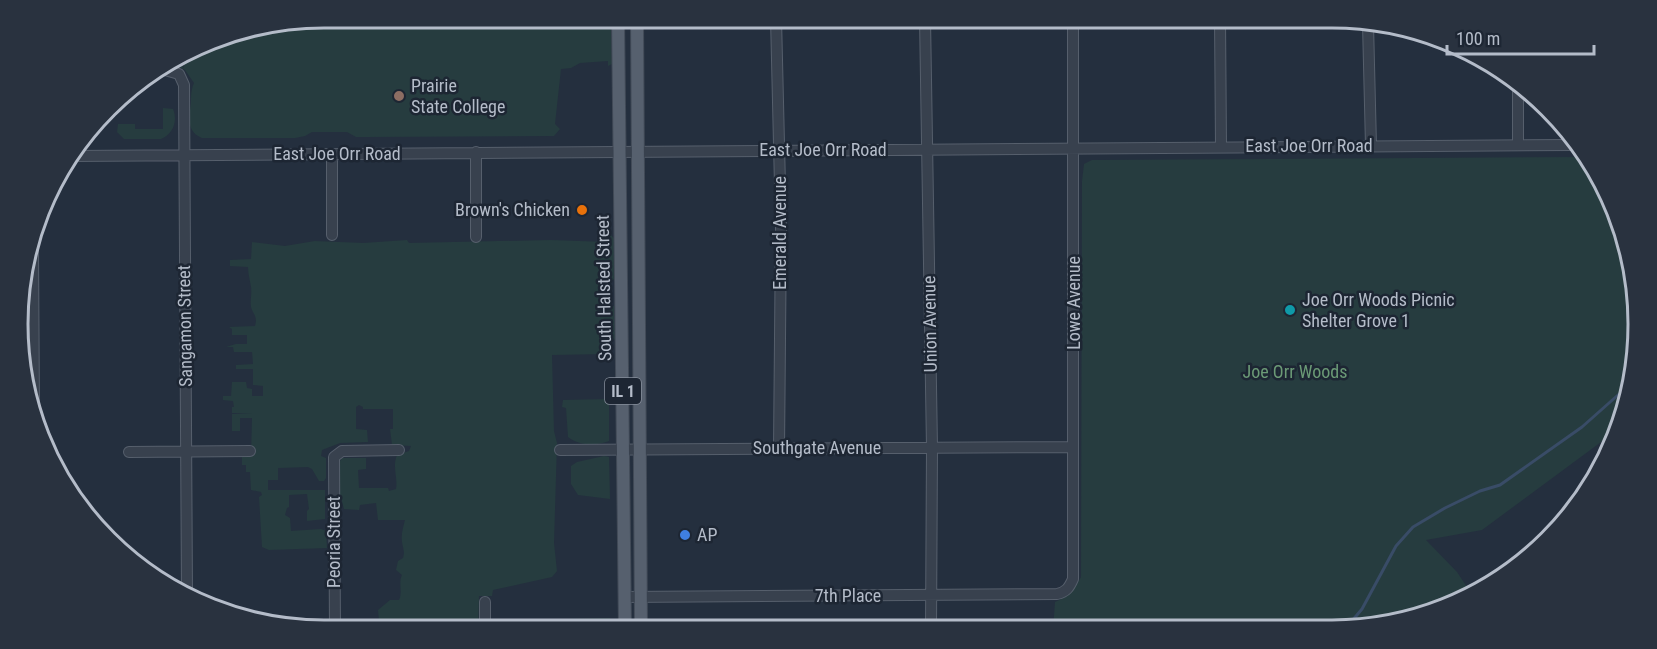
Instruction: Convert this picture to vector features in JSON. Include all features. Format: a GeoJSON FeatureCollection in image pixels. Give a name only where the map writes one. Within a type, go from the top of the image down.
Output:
{"type":"FeatureCollection","features":[{"type":"Feature","properties":{"kind":"main road","name":"South Halsted Street"},"geometry":{"type":"LineString","coordinates":[[618,28],[625,620]]}},
{"type":"Feature","properties":{"kind":"main road","name":"South Halsted Street"},"geometry":{"type":"LineString","coordinates":[[637,28],[641,620]]}},
{"type":"Feature","properties":{"kind":"street","name":"Emerald Avenue"},"geometry":{"type":"LineString","coordinates":[[776,28],[781,228],[779,449]]}},
{"type":"Feature","properties":{"kind":"street","name":"Union Avenue"},"geometry":{"type":"LineString","coordinates":[[925,28],[932,448],[931,620]]}},
{"type":"Feature","properties":{"kind":"street","name":"Lowe Avenue"},"geometry":{"type":"LineString","coordinates":[[1070,588],[1073,579],[1073,28]]}},
{"type":"Feature","properties":{"kind":"street"},"geometry":{"type":"LineString","coordinates":[[1220,28],[1221,147]]}},
{"type":"Feature","properties":{"kind":"street"},"geometry":{"type":"LineString","coordinates":[[1368,31],[1371,146]]}},
{"type":"Feature","properties":{"kind":"street","name":"Sangamon Street"},"geometry":{"type":"LineString","coordinates":[[170,72],[179,74],[184,85],[188,587]]}},
{"type":"Feature","properties":{"kind":"street"},"geometry":{"type":"LineString","coordinates":[[1518,94],[1518,145]]}},
{"type":"Feature","properties":{"kind":"street","name":"East Joe Orr Road"},"geometry":{"type":"LineString","coordinates":[[81,156],[1568,145]]}},
{"type":"Feature","properties":{"kind":"street"},"geometry":{"type":"LineString","coordinates":[[476,152],[476,237]]}},
{"type":"Feature","properties":{"kind":"street"},"geometry":{"type":"LineString","coordinates":[[332,154],[332,235]]}},
{"type":"Feature","properties":{"kind":"street"},"geometry":{"type":"LineString","coordinates":[[33,272],[34,381]]}},
{"type":"Feature","properties":{"kind":"street","name":"Southgate Avenue"},"geometry":{"type":"LineString","coordinates":[[560,450],[1073,447]]}},
{"type":"Feature","properties":{"kind":"street","name":"Peoria Street"},"geometry":{"type":"LineString","coordinates":[[335,620],[334,457],[342,451],[399,450]]}},
{"type":"Feature","properties":{"kind":"street"},"geometry":{"type":"LineString","coordinates":[[129,452],[250,451]]}},
{"type":"Feature","properties":{"kind":"street","name":"7th Place"},"geometry":{"type":"LineString","coordinates":[[624,597],[1057,594],[1070,588]]}},
{"type":"Feature","properties":{"kind":"street"},"geometry":{"type":"LineString","coordinates":[[485,602],[485,620]]}},
{"type":"Feature","properties":{"kind":"green space","name":"Prairie State College"},"geometry":{"type":"Polygon","coordinates":[[[611,28],[612,64],[608,66],[608,61],[580,63],[571,68],[561,69],[555,124],[560,129],[554,136],[356,137],[347,132],[312,132],[295,138],[202,138],[191,128],[189,119],[194,83],[185,70],[179,67],[182,65],[184,68],[183,64],[229,44],[267,34],[305,29],[611,28]]]}},
{"type":"Feature","properties":{"kind":"green space"},"geometry":{"type":"Polygon","coordinates":[[[163,108],[173,109],[175,118],[171,130],[165,137],[161,139],[124,139],[117,132],[118,124],[135,124],[135,129],[163,129],[163,108]]]}},
{"type":"Feature","properties":{"kind":"green space","name":"Joe Orr Woods"},"geometry":{"type":"Polygon","coordinates":[[[1577,157],[1598,194],[1613,229],[1623,267],[1628,305],[1628,344],[1623,382],[1606,439],[1482,530],[1426,540],[1457,572],[1467,588],[1428,605],[1390,615],[1352,620],[1054,620],[1055,602],[1070,592],[1081,577],[1082,181],[1084,164],[1092,160],[1577,157]]]}},
{"type":"Feature","properties":{"kind":"green space"},"geometry":{"type":"Polygon","coordinates":[[[607,232],[614,238],[614,279],[609,282],[610,307],[614,306],[615,339],[611,341],[611,335],[608,336],[606,354],[552,355],[554,431],[557,443],[554,543],[557,571],[552,577],[493,590],[492,596],[479,596],[478,620],[379,620],[378,610],[390,600],[399,600],[400,597],[402,575],[396,570],[398,561],[404,556],[402,537],[405,520],[378,520],[376,503],[360,505],[359,510],[344,509],[340,494],[340,461],[342,458],[366,458],[366,469],[358,470],[359,488],[388,488],[389,491],[396,489],[397,455],[409,451],[411,446],[392,445],[390,429],[393,429],[393,409],[363,409],[359,405],[356,407],[356,429],[367,430],[368,442],[340,443],[322,450],[321,456],[326,458],[324,481],[319,481],[312,469],[308,467],[278,468],[278,480],[268,480],[268,490],[325,490],[325,519],[307,521],[309,509],[307,494],[289,495],[289,507],[285,515],[290,518],[291,531],[321,529],[326,531],[327,548],[269,550],[262,547],[259,497],[262,495],[261,492],[251,490],[250,472],[246,472],[246,465],[242,465],[242,456],[251,455],[252,418],[240,418],[240,431],[232,431],[232,414],[252,413],[232,413],[233,401],[223,400],[223,396],[231,396],[232,382],[246,382],[247,388],[252,389],[252,396],[263,396],[263,386],[253,385],[253,369],[236,369],[236,365],[253,364],[252,352],[234,352],[233,347],[226,347],[247,344],[247,335],[232,335],[232,329],[229,327],[255,326],[256,320],[251,307],[248,267],[230,266],[230,260],[251,259],[252,242],[285,246],[315,241],[363,243],[407,240],[409,243],[551,240],[607,242],[607,232]]]}},
{"type":"Feature","properties":{"kind":"green space"},"geometry":{"type":"Polygon","coordinates":[[[609,399],[609,441],[588,444],[568,437],[566,408],[562,407],[563,400],[609,399]]]}},
{"type":"Feature","properties":{"kind":"green space"},"geometry":{"type":"Polygon","coordinates":[[[609,457],[610,499],[578,495],[571,484],[571,466],[577,462],[609,457]]]}},
{"type":"Feature","properties":{"kind":"green space"},"geometry":{"type":"Polygon","coordinates":[[[610,618],[610,620],[564,620],[610,618]]]}},
{"type":"Feature","properties":{"kind":"waterway"},"geometry":{"type":"LineString","coordinates":[[1353,620],[1362,609],[1396,546],[1413,527],[1480,491],[1500,485],[1582,427],[1620,393]]}},
{"type":"Feature","properties":{"kind":"place","name":"Prairie State College"},"geometry":{"type":"Point","coordinates":[399,96]}},
{"type":"Feature","properties":{"kind":"place","name":"Brown's Chicken"},"geometry":{"type":"Point","coordinates":[582,210]}},
{"type":"Feature","properties":{"kind":"place","name":"Joe Orr Woods Picnic Shelter Grove 1"},"geometry":{"type":"Point","coordinates":[1290,310]}},
{"type":"Feature","properties":{"kind":"place","name":"AP"},"geometry":{"type":"Point","coordinates":[685,535]}}]}
